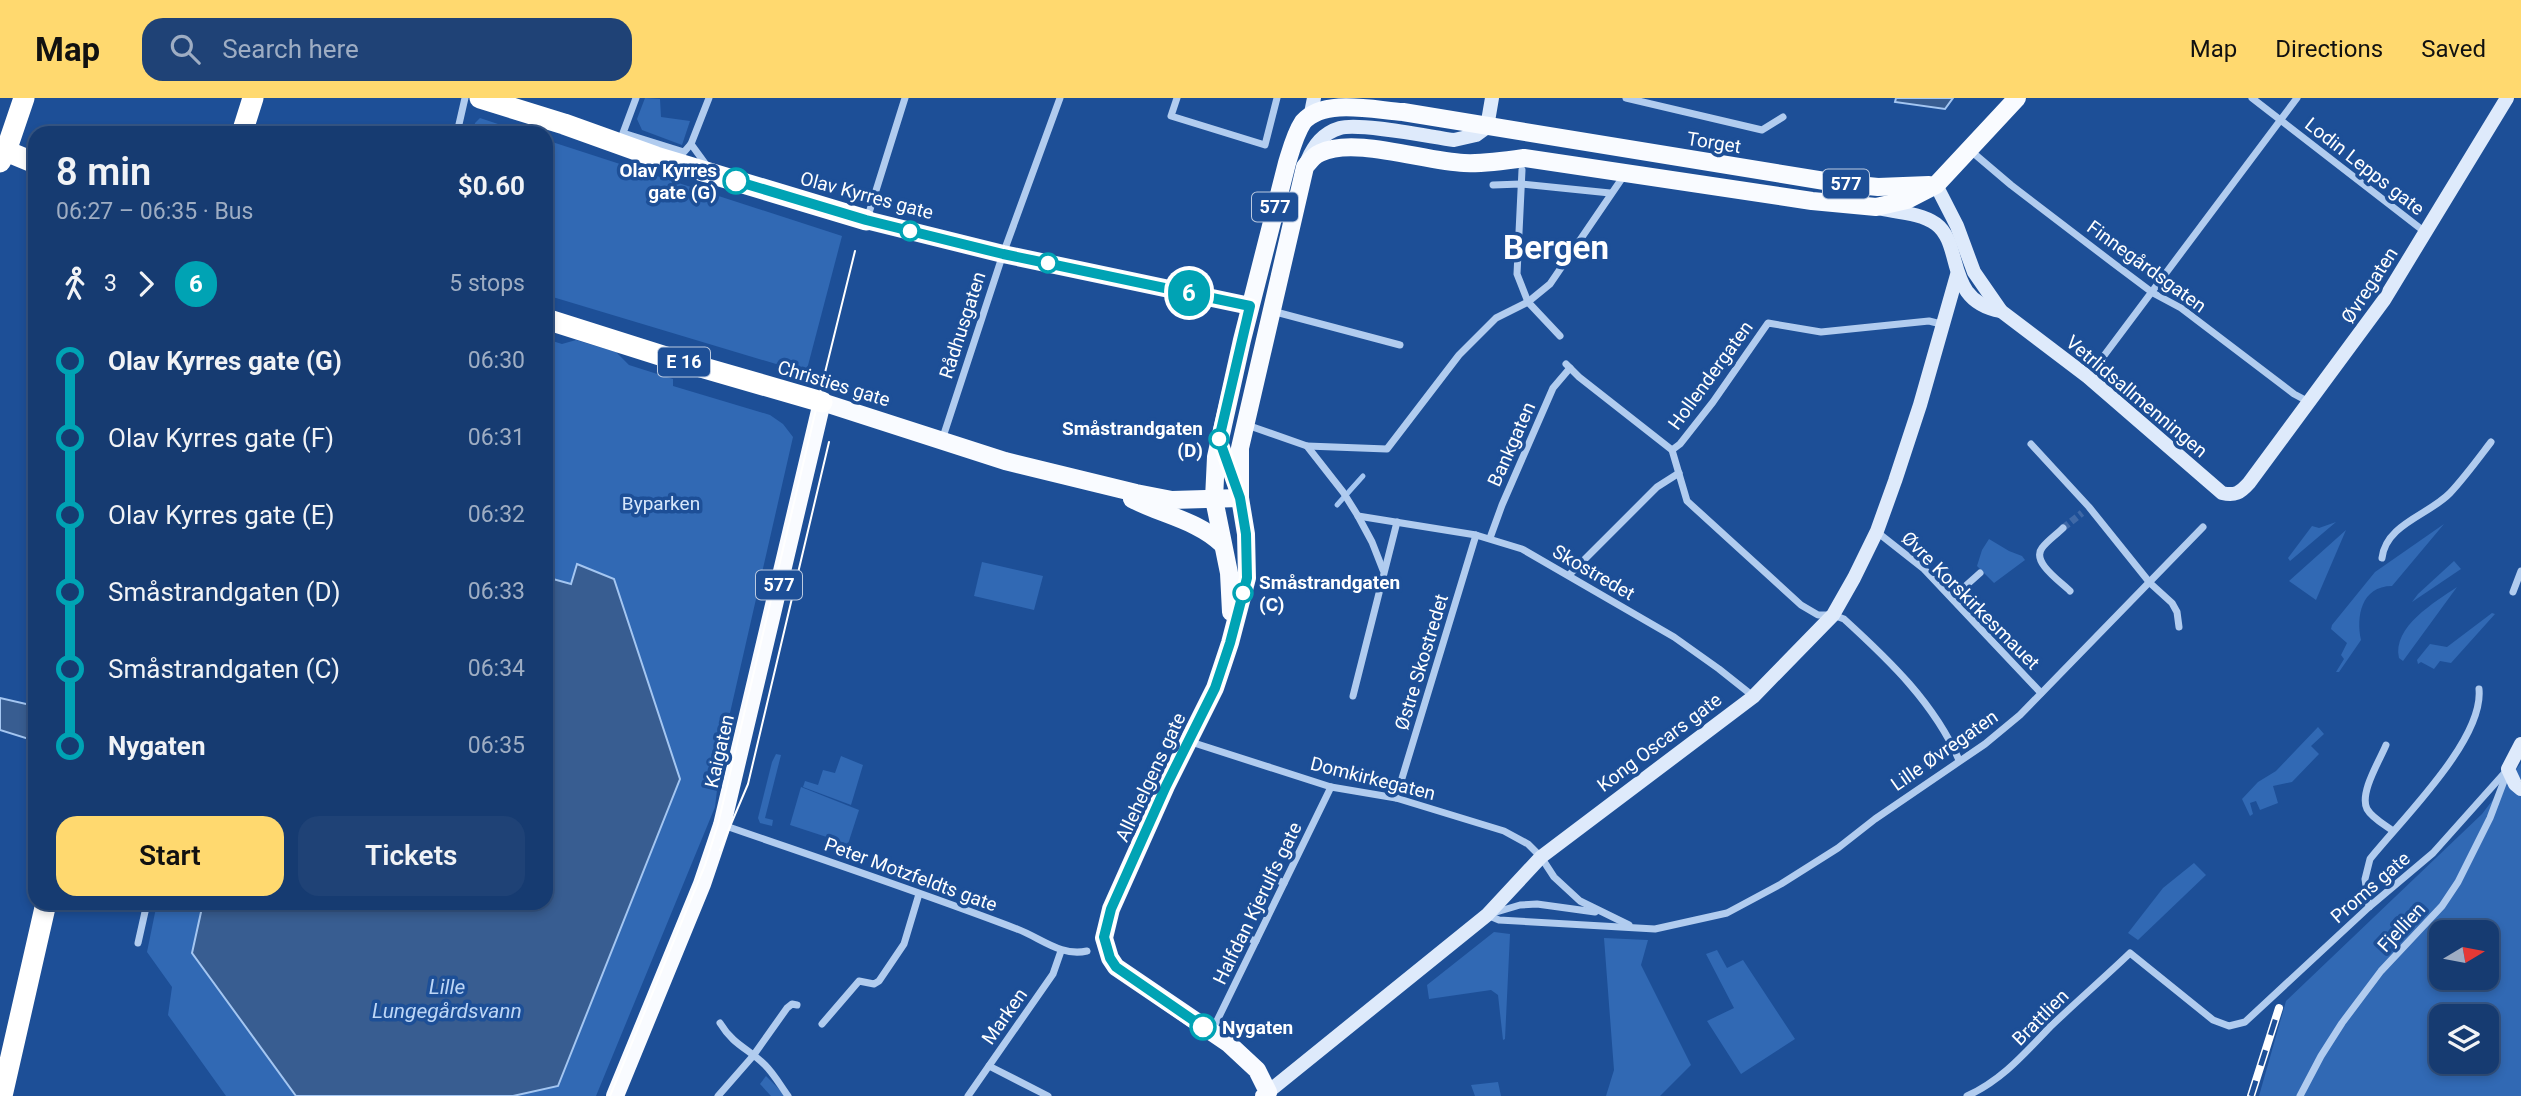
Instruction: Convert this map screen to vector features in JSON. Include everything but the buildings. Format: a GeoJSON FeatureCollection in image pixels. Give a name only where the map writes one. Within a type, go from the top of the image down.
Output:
{"type":"FeatureCollection","features":[{"type":"Feature","properties":{"kind":"highway"},"geometry":{"type":"LineString","coordinates":[[24,98],[3,157],[28,162]]}},
{"type":"Feature","properties":{"kind":"highway"},"geometry":{"type":"LineString","coordinates":[[244,126],[253,98]]}},
{"type":"Feature","properties":{"kind":"highway","name":"Olav Kyrres gate"},"geometry":{"type":"LineString","coordinates":[[480,98],[614,136],[713,174],[866,220]]}},
{"type":"Feature","properties":{"kind":"highway","name":"Christies gate"},"geometry":{"type":"LineString","coordinates":[[553,321],[822,402]]}},
{"type":"Feature","properties":{"kind":"highway"},"geometry":{"type":"LineString","coordinates":[[2,1096],[44,910]]}},
{"type":"Feature","properties":{"kind":"main road"},"geometry":{"type":"LineString","coordinates":[[1305,167],[1312,148],[1325,134],[1340,128],[1358,126],[1454,140],[1476,135],[1487,127],[1492,98]]}},
{"type":"Feature","properties":{"kind":"main road","name":"577"},"geometry":{"type":"LineString","coordinates":[[1240,498],[1240,448],[1270,310],[1305,167],[1312,157],[1321,152],[1349,147],[1465,163],[1524,158],[1812,201],[1876,207],[1907,200],[1936,185],[2017,98]]}},
{"type":"Feature","properties":{"kind":"main road","name":"Øvregaten"},"geometry":{"type":"LineString","coordinates":[[2249,483],[2384,300],[2507,98]]}},
{"type":"Feature","properties":{"kind":"main road","name":"577"},"geometry":{"type":"LineString","coordinates":[[1214,499],[1219,439],[1250,306],[1287,163],[1297,133],[1312,106],[1348,106],[1403,112],[1487,127]]}},
{"type":"Feature","properties":{"kind":"main road","name":"Torget"},"geometry":{"type":"LineString","coordinates":[[1487,127],[1837,183],[1878,187],[1936,185]]}},
{"type":"Feature","properties":{"kind":"main road"},"geometry":{"type":"LineString","coordinates":[[1936,185],[1957,226],[1974,272],[2001,311]]}},
{"type":"Feature","properties":{"kind":"main road"},"geometry":{"type":"LineString","coordinates":[[1876,207],[1937,224],[1945,236],[1957,275],[1966,289],[1985,308],[2001,311]]}},
{"type":"Feature","properties":{"kind":"main road","name":"Olav Kyrres gate"},"geometry":{"type":"LineString","coordinates":[[866,220],[1001,259],[1250,306]]}},
{"type":"Feature","properties":{"kind":"main road","name":"Kong Oscars gate"},"geometry":{"type":"LineString","coordinates":[[1268,1095],[1487,915],[1541,857],[1754,697],[1833,615],[1877,531],[1920,405],[1957,275]]}},
{"type":"Feature","properties":{"kind":"main road","name":"Vetrlidsallmenningen"},"geometry":{"type":"LineString","coordinates":[[2001,311],[2088,377],[2222,493],[2233,495],[2241,492],[2249,483]]}},
{"type":"Feature","properties":{"kind":"main road","name":"Christies gate"},"geometry":{"type":"LineString","coordinates":[[822,402],[1004,461],[1111,487],[1172,500],[1240,498]]}},
{"type":"Feature","properties":{"kind":"main road","name":"Kaigaten"},"geometry":{"type":"LineString","coordinates":[[615,1096],[702,884],[722,825],[822,402]]}},
{"type":"Feature","properties":{"kind":"main road"},"geometry":{"type":"LineString","coordinates":[[1219,439],[1240,498]]}},
{"type":"Feature","properties":{"kind":"main road","name":"Christies gate"},"geometry":{"type":"LineString","coordinates":[[1111,487],[1155,511],[1195,524],[1222,544]]}},
{"type":"Feature","properties":{"kind":"main road","name":"Allehelgens gate"},"geometry":{"type":"LineString","coordinates":[[1211,1032],[1116,967],[1110,958],[1104,937],[1111,909],[1166,786],[1215,688],[1230,643],[1247,578],[1246,534],[1240,498]]}},
{"type":"Feature","properties":{"kind":"main road","name":"Allehelgens gate"},"geometry":{"type":"LineString","coordinates":[[1214,499],[1231,592],[1230,643]]}},
{"type":"Feature","properties":{"kind":"main road"},"geometry":{"type":"LineString","coordinates":[[2521,744],[2508,769],[2515,785],[2521,789]]}},
{"type":"Feature","properties":{"kind":"main road"},"geometry":{"type":"LineString","coordinates":[[1211,1032],[1250,1062],[1268,1095]]}},
{"type":"Feature","properties":{"kind":"street"},"geometry":{"type":"LineString","coordinates":[[459,126],[465,98]]}},
{"type":"Feature","properties":{"kind":"street"},"geometry":{"type":"LineString","coordinates":[[636,98],[614,136],[684,152],[691,144],[709,98]]}},
{"type":"Feature","properties":{"kind":"street"},"geometry":{"type":"LineString","coordinates":[[1177,98],[1171,116],[1265,145],[1277,98]]}},
{"type":"Feature","properties":{"kind":"street","name":"Torget"},"geometry":{"type":"LineString","coordinates":[[1626,98],[1762,130],[1783,117]]}},
{"type":"Feature","properties":{"kind":"street","name":"Lodin Lepps gate"},"geometry":{"type":"LineString","coordinates":[[2252,98],[2425,232]]}},
{"type":"Feature","properties":{"kind":"street"},"geometry":{"type":"LineString","coordinates":[[2088,377],[2297,98]]}},
{"type":"Feature","properties":{"kind":"street"},"geometry":{"type":"LineString","coordinates":[[866,220],[904,100]]}},
{"type":"Feature","properties":{"kind":"street","name":"Rådhusgaten"},"geometry":{"type":"LineString","coordinates":[[941,441],[1001,259],[1059,100]]}},
{"type":"Feature","properties":{"kind":"street"},"geometry":{"type":"LineString","coordinates":[[691,144],[713,174]]}},
{"type":"Feature","properties":{"kind":"street","name":"Finnegårdsgaten"},"geometry":{"type":"LineString","coordinates":[[1969,149],[2011,185],[2153,293],[2180,308],[2294,394],[2310,402]]}},
{"type":"Feature","properties":{"kind":"street"},"geometry":{"type":"LineString","coordinates":[[1522,170],[1517,275],[1528,302],[1560,337]]}},
{"type":"Feature","properties":{"kind":"street"},"geometry":{"type":"LineString","coordinates":[[1244,424],[1307,446],[1387,449],[1459,355],[1496,318],[1528,302],[1550,284],[1626,173]]}},
{"type":"Feature","properties":{"kind":"street"},"geometry":{"type":"LineString","coordinates":[[1493,185],[1521,184],[1610,193]]}},
{"type":"Feature","properties":{"kind":"street"},"geometry":{"type":"LineString","coordinates":[[1270,310],[1400,345]]}},
{"type":"Feature","properties":{"kind":"street","name":"Hollendergaten"},"geometry":{"type":"LineString","coordinates":[[1672,450],[1680,444],[1713,402],[1768,323],[1821,332],[1930,321],[1941,324]]}},
{"type":"Feature","properties":{"kind":"street","name":"Bankgaten"},"geometry":{"type":"LineString","coordinates":[[1490,538],[1553,388],[1568,366],[1672,450]]}},
{"type":"Feature","properties":{"kind":"street"},"geometry":{"type":"LineString","coordinates":[[2382,558],[2384,545],[2395,533],[2448,496],[2491,442]]}},
{"type":"Feature","properties":{"kind":"street"},"geometry":{"type":"LineString","coordinates":[[2031,444],[2089,507],[2150,583],[2172,603],[2177,612],[2179,627]]}},
{"type":"Feature","properties":{"kind":"street"},"geometry":{"type":"LineString","coordinates":[[1307,446],[1358,516],[1382,570]]}},
{"type":"Feature","properties":{"kind":"street"},"geometry":{"type":"LineString","coordinates":[[1672,450],[1687,501],[1801,605],[1818,615],[1833,615],[1844,619],[1912,686],[1950,739],[1959,760]]}},
{"type":"Feature","properties":{"kind":"street"},"geometry":{"type":"LineString","coordinates":[[1570,575],[1657,487],[1679,473]]}},
{"type":"Feature","properties":{"kind":"street"},"geometry":{"type":"LineString","coordinates":[[2082,513],[2089,507]]}},
{"type":"Feature","properties":{"kind":"street","name":"Skostredet"},"geometry":{"type":"LineString","coordinates":[[1358,516],[1476,535],[1522,549],[1674,637],[1719,668],[1754,697]]}},
{"type":"Feature","properties":{"kind":"street"},"geometry":{"type":"LineString","coordinates":[[1353,696],[1397,522]]}},
{"type":"Feature","properties":{"kind":"street","name":"Lille Øvregaten"},"geometry":{"type":"LineString","coordinates":[[1632,926],[1655,929],[1727,913],[1839,848],[1875,818],[1985,744],[2020,715],[2203,527]]}},
{"type":"Feature","properties":{"kind":"street"},"geometry":{"type":"LineString","coordinates":[[2063,528],[2039,554],[2040,562],[2070,591]]}},
{"type":"Feature","properties":{"kind":"street","name":"Øvre Korskirkesmauet"},"geometry":{"type":"LineString","coordinates":[[1877,531],[1924,569],[2041,693]]}},
{"type":"Feature","properties":{"kind":"street","name":"Østre Skostredet"},"geometry":{"type":"LineString","coordinates":[[1396,798],[1476,535]]}},
{"type":"Feature","properties":{"kind":"street"},"geometry":{"type":"LineString","coordinates":[[2513,592],[2521,571]]}},
{"type":"Feature","properties":{"kind":"street"},"geometry":{"type":"LineString","coordinates":[[1952,598],[1980,573]]}},
{"type":"Feature","properties":{"kind":"street"},"geometry":{"type":"LineString","coordinates":[[2370,907],[2365,880],[2371,859],[2454,757],[2477,710],[2479,689]]}},
{"type":"Feature","properties":{"kind":"street","name":"Domkirkegaten"},"geometry":{"type":"LineString","coordinates":[[1190,741],[1331,787],[1396,798],[1504,831],[1528,844],[1541,857],[1554,877],[1580,901],[1606,914]]}},
{"type":"Feature","properties":{"kind":"street"},"geometry":{"type":"LineString","coordinates":[[2386,745],[2367,789],[2366,803],[2370,813],[2393,831]]}},
{"type":"Feature","properties":{"kind":"street","name":"Proms gate"},"geometry":{"type":"LineString","coordinates":[[2130,953],[2213,1020],[2229,1026],[2245,1022],[2433,853],[2508,769]]}},
{"type":"Feature","properties":{"kind":"street","name":"Fjellien"},"geometry":{"type":"LineString","coordinates":[[2300,1096],[2342,1023],[2381,971],[2442,906],[2458,883],[2490,818],[2508,769]]}},
{"type":"Feature","properties":{"kind":"street","name":"Halfdan Kjerulfs gate"},"geometry":{"type":"LineString","coordinates":[[1211,1032],[1331,787]]}},
{"type":"Feature","properties":{"kind":"street","name":"Peter Motzfeldts gate"},"geometry":{"type":"LineString","coordinates":[[722,825],[1023,932],[1061,951],[1087,951]]}},
{"type":"Feature","properties":{"kind":"street"},"geometry":{"type":"LineString","coordinates":[[1271,877],[1284,883]]}},
{"type":"Feature","properties":{"kind":"street"},"geometry":{"type":"LineString","coordinates":[[822,1024],[859,981],[874,984],[878,981],[904,944],[919,894]]}},
{"type":"Feature","properties":{"kind":"street"},"geometry":{"type":"LineString","coordinates":[[1487,915],[1520,905],[1537,904],[1606,914],[1632,926]]}},
{"type":"Feature","properties":{"kind":"street"},"geometry":{"type":"LineString","coordinates":[[138,943],[145,910]]}},
{"type":"Feature","properties":{"kind":"street"},"geometry":{"type":"LineString","coordinates":[[1487,915],[1510,920],[1632,926]]}},
{"type":"Feature","properties":{"kind":"street"},"geometry":{"type":"LineString","coordinates":[[1244,937],[1256,941]]}},
{"type":"Feature","properties":{"kind":"street","name":"Marken"},"geometry":{"type":"LineString","coordinates":[[968,1096],[1053,974],[1061,951]]}},
{"type":"Feature","properties":{"kind":"street","name":"Brattlien"},"geometry":{"type":"LineString","coordinates":[[1967,1096],[2012,1068],[2050,1027],[2130,953]]}},
{"type":"Feature","properties":{"kind":"street"},"geometry":{"type":"LineString","coordinates":[[718,1096],[753,1056],[787,1008],[792,1004],[797,1005]]}},
{"type":"Feature","properties":{"kind":"street"},"geometry":{"type":"LineString","coordinates":[[720,1023],[736,1044],[777,1078],[788,1096]]}},
{"type":"Feature","properties":{"kind":"street"},"geometry":{"type":"LineString","coordinates":[[989,1066],[1048,1096]]}},
{"type":"Feature","properties":{"kind":"green space"},"geometry":{"type":"Polygon","coordinates":[[[645,98],[660,99],[661,117],[690,121],[682,145],[642,130],[637,119],[645,98]]]}},
{"type":"Feature","properties":{"kind":"green space"},"geometry":{"type":"Polygon","coordinates":[[[480,118],[504,126],[474,126],[480,118]]]}},
{"type":"Feature","properties":{"kind":"green space"},"geometry":{"type":"Polygon","coordinates":[[[553,142],[842,236],[806,373],[553,297],[553,142]]]}},
{"type":"Feature","properties":{"kind":"green space","name":"Byparken"},"geometry":{"type":"Polygon","coordinates":[[[576,340],[616,352],[629,365],[673,379],[673,386],[770,415],[783,424],[793,437],[722,748],[715,807],[596,1096],[226,1096],[168,1015],[172,987],[147,952],[156,910],[553,910],[553,341],[562,344],[576,340]]]}},
{"type":"Feature","properties":{"kind":"green space"},"geometry":{"type":"Polygon","coordinates":[[[2336,522],[2290,561],[2288,558],[2312,526],[2319,528],[2336,522]]]}},
{"type":"Feature","properties":{"kind":"green space"},"geometry":{"type":"Polygon","coordinates":[[[2444,524],[2392,586],[2382,587],[2367,597],[2360,613],[2361,640],[2339,672],[2336,672],[2344,659],[2341,655],[2347,643],[2331,629],[2332,625],[2375,572],[2444,524]]]}},
{"type":"Feature","properties":{"kind":"green space"},"geometry":{"type":"Polygon","coordinates":[[[2346,530],[2316,600],[2289,581],[2346,530]]]}},
{"type":"Feature","properties":{"kind":"green space"},"geometry":{"type":"Polygon","coordinates":[[[1989,539],[2025,560],[1994,583],[1977,566],[1989,539]]]}},
{"type":"Feature","properties":{"kind":"green space"},"geometry":{"type":"Polygon","coordinates":[[[2454,561],[2461,569],[2412,602],[2418,594],[2454,561]]]}},
{"type":"Feature","properties":{"kind":"green space"},"geometry":{"type":"Polygon","coordinates":[[[982,562],[1043,576],[1034,610],[974,596],[982,562]]]}},
{"type":"Feature","properties":{"kind":"green space"},"geometry":{"type":"Polygon","coordinates":[[[2457,587],[2403,661],[2399,658],[2402,636],[2408,626],[2427,608],[2457,587]]]}},
{"type":"Feature","properties":{"kind":"green space"},"geometry":{"type":"Polygon","coordinates":[[[2492,613],[2495,614],[2451,663],[2440,661],[2434,669],[2421,662],[2418,664],[2417,660],[2430,644],[2447,647],[2492,613]]]}},
{"type":"Feature","properties":{"kind":"green space"},"geometry":{"type":"Polygon","coordinates":[[[2318,727],[2324,734],[2311,746],[2319,754],[2292,782],[2273,786],[2278,803],[2260,810],[2256,801],[2250,803],[2253,814],[2250,816],[2242,799],[2258,782],[2276,771],[2318,727]]]}},
{"type":"Feature","properties":{"kind":"green space"},"geometry":{"type":"Polygon","coordinates":[[[776,754],[781,755],[765,818],[773,820],[772,826],[760,823],[758,818],[776,754]]]}},
{"type":"Feature","properties":{"kind":"green space"},"geometry":{"type":"Polygon","coordinates":[[[841,756],[863,765],[851,805],[803,787],[805,781],[818,785],[823,770],[835,773],[841,756]]]}},
{"type":"Feature","properties":{"kind":"green space"},"geometry":{"type":"Polygon","coordinates":[[[2521,763],[2521,1096],[2259,1096],[2286,1001],[2482,814],[2521,763]]]}},
{"type":"Feature","properties":{"kind":"green space"},"geometry":{"type":"Polygon","coordinates":[[[801,787],[859,810],[848,844],[790,825],[801,787]]]}},
{"type":"Feature","properties":{"kind":"green space"},"geometry":{"type":"Polygon","coordinates":[[[2194,863],[2206,875],[2138,940],[2128,933],[2163,888],[2194,863]]]}},
{"type":"Feature","properties":{"kind":"green space"},"geometry":{"type":"Polygon","coordinates":[[[1494,932],[1510,934],[1503,1040],[1498,995],[1491,990],[1429,999],[1427,985],[1494,932]]]}},
{"type":"Feature","properties":{"kind":"green space"},"geometry":{"type":"Polygon","coordinates":[[[1604,938],[1648,940],[1641,965],[1691,1065],[1660,1096],[1606,1096],[1614,1070],[1604,938]]]}},
{"type":"Feature","properties":{"kind":"green space"},"geometry":{"type":"Polygon","coordinates":[[[1717,950],[1727,968],[1743,960],[1795,1039],[1741,1074],[1707,1021],[1734,1008],[1706,954],[1717,950]]]}},
{"type":"Feature","properties":{"kind":"green space"},"geometry":{"type":"Polygon","coordinates":[[[766,1076],[786,1096],[771,1096],[760,1084],[766,1076]]]}},
{"type":"Feature","properties":{"kind":"green space"},"geometry":{"type":"Polygon","coordinates":[[[1498,1082],[1501,1096],[1475,1096],[1471,1085],[1498,1082]]]}},
{"type":"Feature","properties":{"kind":"water"},"geometry":{"type":"Polygon","coordinates":[[[1896,98],[1953,98],[1945,109],[1895,102],[1896,98]]]}},
{"type":"Feature","properties":{"kind":"water","name":"Lille Lungegårdsvann"},"geometry":{"type":"Polygon","coordinates":[[[577,564],[614,579],[680,779],[558,1086],[513,1096],[296,1096],[192,953],[201,910],[553,910],[553,579],[571,584],[577,564]]]}},
{"type":"Feature","properties":{"kind":"water"},"geometry":{"type":"Polygon","coordinates":[[[0,698],[28,704],[28,739],[0,730],[0,698]]]}},
{"type":"Feature","properties":{"kind":"waterway"},"geometry":{"type":"LineString","coordinates":[[1337,505],[1363,476]]}},
{"type":"Feature","properties":{"kind":"tunnel"},"geometry":{"type":"LineString","coordinates":[[2063,528],[2082,513]]}},
{"type":"Feature","properties":{"kind":"tram line"},"geometry":{"type":"LineString","coordinates":[[610,1096],[705,865],[718,824],[855,251]]}},
{"type":"Feature","properties":{"kind":"tram line"},"geometry":{"type":"LineString","coordinates":[[720,850],[748,784],[829,442]]}},
{"type":"Feature","properties":{"kind":"railway"},"geometry":{"type":"LineString","coordinates":[[2251,1096],[2279,1008]]}},
{"type":"Feature","properties":{"kind":"bus line","name":"6"},"geometry":{"type":"LineString","coordinates":[[736,181],[866,220],[1003,254],[1250,306],[1219,439],[1240,498],[1246,534],[1247,578],[1223,668],[1111,909],[1104,937],[1110,958],[1116,967],[1203,1027]]}},
{"type":"Feature","properties":{"kind":"place","name":"Olav Kyrres gate (G)"},"geometry":{"type":"Point","coordinates":[736,181]}},
{"type":"Feature","properties":{"kind":"place","name":"Småstrandgaten (D)"},"geometry":{"type":"Point","coordinates":[1219,439]}},
{"type":"Feature","properties":{"kind":"place","name":"Småstrandgaten (C)"},"geometry":{"type":"Point","coordinates":[1243,593]}},
{"type":"Feature","properties":{"kind":"place","name":"Nygaten"},"geometry":{"type":"Point","coordinates":[1203,1027]}},
{"type":"Feature","properties":{"kind":"district","name":"Bergen"},"geometry":{"type":"Point","coordinates":[1556,247]}}]}
